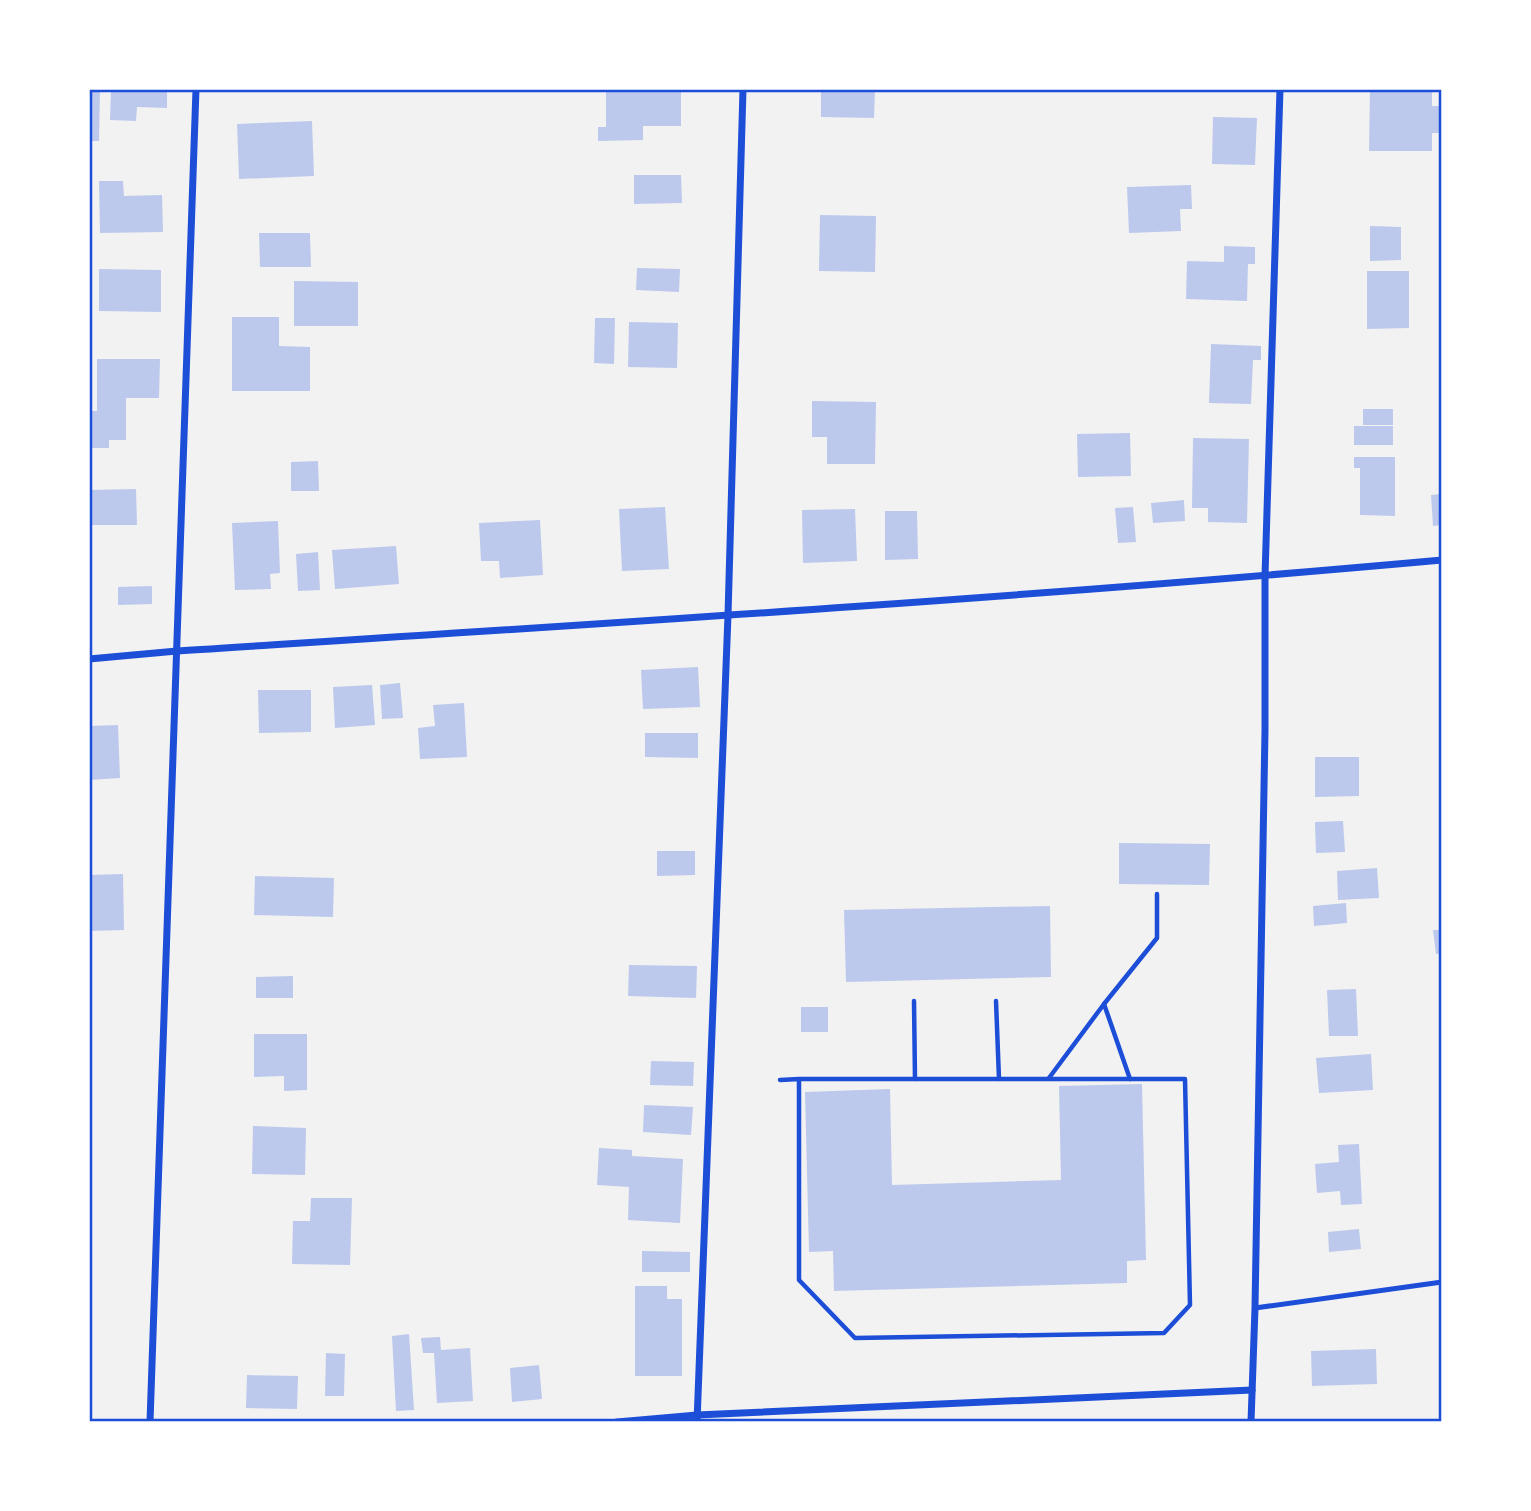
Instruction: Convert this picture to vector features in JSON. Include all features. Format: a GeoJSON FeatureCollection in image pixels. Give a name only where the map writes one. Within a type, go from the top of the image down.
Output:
{"type":"FeatureCollection","features":[{"type":"Feature","properties":{"kind":"street"},"geometry":{"type":"LineString","coordinates":[[150,1422],[197,89]]}},
{"type":"Feature","properties":{"kind":"street"},"geometry":{"type":"LineString","coordinates":[[697,1418],[728,615],[743,89]]}},
{"type":"Feature","properties":{"kind":"street"},"geometry":{"type":"LineString","coordinates":[[1251,1422],[1265,730],[1265,576],[1280,89]]}},
{"type":"Feature","properties":{"kind":"street"},"geometry":{"type":"LineString","coordinates":[[89,659],[1265,576],[1442,560]]}},
{"type":"Feature","properties":{"kind":"street"},"geometry":{"type":"LineString","coordinates":[[617,1422],[1252,1390]]}},
{"type":"Feature","properties":{"kind":"lane"},"geometry":{"type":"LineString","coordinates":[[1255,1308],[1442,1282]]}},
{"type":"Feature","properties":{"kind":"path"},"geometry":{"type":"LineString","coordinates":[[1048,1079],[1157,938],[1157,894]]}},
{"type":"Feature","properties":{"kind":"path"},"geometry":{"type":"LineString","coordinates":[[914,1001],[915,1079]]}},
{"type":"Feature","properties":{"kind":"path"},"geometry":{"type":"LineString","coordinates":[[996,1001],[999,1079]]}},
{"type":"Feature","properties":{"kind":"path"},"geometry":{"type":"LineString","coordinates":[[1104,1004],[1130,1079]]}},
{"type":"Feature","properties":{"kind":"path"},"geometry":{"type":"LineString","coordinates":[[780,1080],[799,1079],[1185,1079],[1190,1305],[1164,1333],[855,1338],[799,1280],[799,1079]]}},
{"type":"Feature","properties":{"kind":"building"},"geometry":{"type":"Polygon","coordinates":[[[89,89],[100,89],[99,141],[89,141],[89,89]]]}},
{"type":"Feature","properties":{"kind":"building"},"geometry":{"type":"Polygon","coordinates":[[[111,89],[167,89],[167,108],[137,107],[136,121],[110,120],[111,89]]]}},
{"type":"Feature","properties":{"kind":"building"},"geometry":{"type":"Polygon","coordinates":[[[606,89],[681,89],[681,126],[643,126],[643,140],[598,141],[598,127],[606,127],[606,89]]]}},
{"type":"Feature","properties":{"kind":"building"},"geometry":{"type":"Polygon","coordinates":[[[821,89],[875,89],[874,118],[821,117],[821,89]]]}},
{"type":"Feature","properties":{"kind":"building"},"geometry":{"type":"Polygon","coordinates":[[[1370,89],[1432,89],[1432,106],[1442,106],[1442,133],[1432,133],[1432,151],[1369,151],[1370,89]]]}},
{"type":"Feature","properties":{"kind":"building"},"geometry":{"type":"Polygon","coordinates":[[[1213,117],[1257,118],[1255,165],[1212,164],[1213,117]]]}},
{"type":"Feature","properties":{"kind":"building"},"geometry":{"type":"Polygon","coordinates":[[[312,121],[314,176],[239,179],[237,124],[312,121]]]}},
{"type":"Feature","properties":{"kind":"building"},"geometry":{"type":"Polygon","coordinates":[[[634,175],[681,175],[682,203],[634,204],[634,175]]]}},
{"type":"Feature","properties":{"kind":"building"},"geometry":{"type":"Polygon","coordinates":[[[99,181],[123,181],[124,196],[162,195],[163,232],[100,233],[99,181]]]}},
{"type":"Feature","properties":{"kind":"building"},"geometry":{"type":"Polygon","coordinates":[[[1191,185],[1192,209],[1180,209],[1181,231],[1129,233],[1127,187],[1191,185]]]}},
{"type":"Feature","properties":{"kind":"building"},"geometry":{"type":"Polygon","coordinates":[[[820,215],[876,216],[875,272],[819,271],[820,215]]]}},
{"type":"Feature","properties":{"kind":"building"},"geometry":{"type":"Polygon","coordinates":[[[1370,226],[1401,227],[1401,260],[1370,261],[1370,226]]]}},
{"type":"Feature","properties":{"kind":"building"},"geometry":{"type":"Polygon","coordinates":[[[259,233],[310,233],[311,267],[260,267],[259,233]]]}},
{"type":"Feature","properties":{"kind":"building"},"geometry":{"type":"Polygon","coordinates":[[[1224,246],[1255,247],[1255,264],[1248,264],[1247,301],[1186,299],[1187,261],[1224,262],[1224,246]]]}},
{"type":"Feature","properties":{"kind":"building"},"geometry":{"type":"Polygon","coordinates":[[[637,268],[680,269],[679,292],[636,290],[637,268]]]}},
{"type":"Feature","properties":{"kind":"building"},"geometry":{"type":"Polygon","coordinates":[[[99,269],[161,270],[161,312],[99,311],[99,269]]]}},
{"type":"Feature","properties":{"kind":"building"},"geometry":{"type":"Polygon","coordinates":[[[1367,271],[1409,271],[1409,328],[1367,329],[1367,271]]]}},
{"type":"Feature","properties":{"kind":"building"},"geometry":{"type":"Polygon","coordinates":[[[294,281],[358,282],[358,326],[294,326],[294,281]]]}},
{"type":"Feature","properties":{"kind":"building"},"geometry":{"type":"Polygon","coordinates":[[[232,317],[279,317],[279,346],[310,347],[310,391],[232,391],[232,317]]]}},
{"type":"Feature","properties":{"kind":"building"},"geometry":{"type":"Polygon","coordinates":[[[595,318],[615,318],[614,364],[594,363],[595,318]]]}},
{"type":"Feature","properties":{"kind":"building"},"geometry":{"type":"Polygon","coordinates":[[[629,322],[678,323],[677,368],[628,367],[629,322]]]}},
{"type":"Feature","properties":{"kind":"building"},"geometry":{"type":"Polygon","coordinates":[[[1211,344],[1261,346],[1261,360],[1253,360],[1251,404],[1209,403],[1211,344]]]}},
{"type":"Feature","properties":{"kind":"building"},"geometry":{"type":"Polygon","coordinates":[[[97,359],[160,359],[159,398],[126,398],[126,440],[109,440],[109,448],[89,448],[89,411],[97,411],[97,359]]]}},
{"type":"Feature","properties":{"kind":"building"},"geometry":{"type":"Polygon","coordinates":[[[812,401],[876,402],[875,464],[827,464],[827,437],[812,437],[812,401]]]}},
{"type":"Feature","properties":{"kind":"building"},"geometry":{"type":"Polygon","coordinates":[[[1363,409],[1393,409],[1393,425],[1363,425],[1363,409]]]}},
{"type":"Feature","properties":{"kind":"building"},"geometry":{"type":"Polygon","coordinates":[[[1354,426],[1393,426],[1393,445],[1354,445],[1354,426]]]}},
{"type":"Feature","properties":{"kind":"building"},"geometry":{"type":"Polygon","coordinates":[[[1130,433],[1131,476],[1078,477],[1077,434],[1130,433]]]}},
{"type":"Feature","properties":{"kind":"building"},"geometry":{"type":"Polygon","coordinates":[[[1193,438],[1249,439],[1247,523],[1208,522],[1208,508],[1192,508],[1193,438]]]}},
{"type":"Feature","properties":{"kind":"building"},"geometry":{"type":"Polygon","coordinates":[[[1354,457],[1395,457],[1395,516],[1360,515],[1360,468],[1354,468],[1354,457]]]}},
{"type":"Feature","properties":{"kind":"building"},"geometry":{"type":"Polygon","coordinates":[[[318,461],[319,491],[291,491],[291,462],[318,461]]]}},
{"type":"Feature","properties":{"kind":"building"},"geometry":{"type":"Polygon","coordinates":[[[136,489],[137,525],[89,525],[89,490],[136,489]]]}},
{"type":"Feature","properties":{"kind":"building"},"geometry":{"type":"Polygon","coordinates":[[[1442,494],[1442,525],[1433,526],[1431,495],[1442,494]]]}},
{"type":"Feature","properties":{"kind":"building"},"geometry":{"type":"Polygon","coordinates":[[[1184,500],[1185,521],[1153,523],[1151,503],[1184,500]]]}},
{"type":"Feature","properties":{"kind":"building"},"geometry":{"type":"Polygon","coordinates":[[[665,507],[669,569],[622,571],[619,509],[665,507]]]}},
{"type":"Feature","properties":{"kind":"building"},"geometry":{"type":"Polygon","coordinates":[[[1133,507],[1136,542],[1118,543],[1115,508],[1133,507]]]}},
{"type":"Feature","properties":{"kind":"building"},"geometry":{"type":"Polygon","coordinates":[[[855,509],[857,561],[803,563],[802,510],[855,509]]]}},
{"type":"Feature","properties":{"kind":"building"},"geometry":{"type":"Polygon","coordinates":[[[885,511],[917,511],[918,559],[885,560],[885,511]]]}},
{"type":"Feature","properties":{"kind":"building"},"geometry":{"type":"Polygon","coordinates":[[[540,520],[543,575],[500,578],[499,561],[481,561],[479,523],[540,520]]]}},
{"type":"Feature","properties":{"kind":"building"},"geometry":{"type":"Polygon","coordinates":[[[278,521],[280,573],[270,574],[271,589],[235,590],[232,523],[278,521]]]}},
{"type":"Feature","properties":{"kind":"building"},"geometry":{"type":"Polygon","coordinates":[[[396,546],[399,584],[335,589],[332,550],[396,546]]]}},
{"type":"Feature","properties":{"kind":"building"},"geometry":{"type":"Polygon","coordinates":[[[318,552],[320,590],[298,591],[296,554],[318,552]]]}},
{"type":"Feature","properties":{"kind":"building"},"geometry":{"type":"Polygon","coordinates":[[[152,586],[152,604],[118,605],[118,587],[152,586]]]}},
{"type":"Feature","properties":{"kind":"building"},"geometry":{"type":"Polygon","coordinates":[[[698,667],[700,707],[643,709],[641,670],[698,667]]]}},
{"type":"Feature","properties":{"kind":"building"},"geometry":{"type":"Polygon","coordinates":[[[400,683],[403,718],[382,719],[380,685],[400,683]]]}},
{"type":"Feature","properties":{"kind":"building"},"geometry":{"type":"Polygon","coordinates":[[[372,685],[375,725],[335,728],[333,687],[372,685]]]}},
{"type":"Feature","properties":{"kind":"building"},"geometry":{"type":"Polygon","coordinates":[[[258,690],[311,690],[311,732],[259,733],[258,690]]]}},
{"type":"Feature","properties":{"kind":"building"},"geometry":{"type":"Polygon","coordinates":[[[464,703],[467,757],[420,759],[418,728],[435,726],[433,705],[464,703]]]}},
{"type":"Feature","properties":{"kind":"building"},"geometry":{"type":"Polygon","coordinates":[[[118,725],[120,778],[89,780],[89,726],[118,725]]]}},
{"type":"Feature","properties":{"kind":"building"},"geometry":{"type":"Polygon","coordinates":[[[645,733],[698,733],[698,758],[645,757],[645,733]]]}},
{"type":"Feature","properties":{"kind":"building"},"geometry":{"type":"Polygon","coordinates":[[[1315,757],[1359,757],[1359,796],[1315,797],[1315,757]]]}},
{"type":"Feature","properties":{"kind":"building"},"geometry":{"type":"Polygon","coordinates":[[[1343,821],[1345,852],[1316,853],[1315,822],[1343,821]]]}},
{"type":"Feature","properties":{"kind":"building"},"geometry":{"type":"Polygon","coordinates":[[[1119,843],[1210,844],[1209,885],[1119,884],[1119,843]]]}},
{"type":"Feature","properties":{"kind":"building"},"geometry":{"type":"Polygon","coordinates":[[[657,851],[695,851],[695,875],[657,876],[657,851]]]}},
{"type":"Feature","properties":{"kind":"building"},"geometry":{"type":"Polygon","coordinates":[[[1377,868],[1379,898],[1338,900],[1337,871],[1377,868]]]}},
{"type":"Feature","properties":{"kind":"building"},"geometry":{"type":"Polygon","coordinates":[[[123,874],[124,930],[89,931],[89,875],[123,874]]]}},
{"type":"Feature","properties":{"kind":"building"},"geometry":{"type":"Polygon","coordinates":[[[255,876],[334,878],[333,917],[254,915],[255,876]]]}},
{"type":"Feature","properties":{"kind":"building"},"geometry":{"type":"Polygon","coordinates":[[[1346,903],[1347,923],[1314,926],[1313,906],[1346,903]]]}},
{"type":"Feature","properties":{"kind":"building"},"geometry":{"type":"Polygon","coordinates":[[[1050,906],[1051,977],[846,982],[844,910],[1050,906]]]}},
{"type":"Feature","properties":{"kind":"building"},"geometry":{"type":"Polygon","coordinates":[[[1433,930],[1442,930],[1442,953],[1436,954],[1433,930]]]}},
{"type":"Feature","properties":{"kind":"building"},"geometry":{"type":"Polygon","coordinates":[[[629,965],[697,966],[696,998],[628,996],[629,965]]]}},
{"type":"Feature","properties":{"kind":"building"},"geometry":{"type":"Polygon","coordinates":[[[293,976],[293,998],[256,998],[256,977],[293,976]]]}},
{"type":"Feature","properties":{"kind":"building"},"geometry":{"type":"Polygon","coordinates":[[[1356,989],[1358,1036],[1329,1036],[1327,990],[1356,989]]]}},
{"type":"Feature","properties":{"kind":"building"},"geometry":{"type":"Polygon","coordinates":[[[801,1007],[828,1007],[828,1032],[801,1032],[801,1007]]]}},
{"type":"Feature","properties":{"kind":"building"},"geometry":{"type":"Polygon","coordinates":[[[254,1034],[307,1034],[307,1090],[284,1091],[284,1076],[254,1077],[254,1034]]]}},
{"type":"Feature","properties":{"kind":"building"},"geometry":{"type":"Polygon","coordinates":[[[1371,1054],[1373,1090],[1319,1093],[1316,1058],[1371,1054]]]}},
{"type":"Feature","properties":{"kind":"building"},"geometry":{"type":"Polygon","coordinates":[[[651,1061],[694,1062],[693,1086],[650,1085],[651,1061]]]}},
{"type":"Feature","properties":{"kind":"building"},"geometry":{"type":"Polygon","coordinates":[[[1142,1084],[1146,1260],[1127,1261],[1127,1283],[834,1291],[833,1251],[809,1252],[805,1092],[890,1089],[892,1185],[1061,1180],[1059,1086],[1142,1084]]]}},
{"type":"Feature","properties":{"kind":"building"},"geometry":{"type":"Polygon","coordinates":[[[644,1105],[693,1107],[691,1135],[643,1132],[644,1105]]]}},
{"type":"Feature","properties":{"kind":"building"},"geometry":{"type":"Polygon","coordinates":[[[253,1126],[306,1128],[305,1175],[252,1174],[253,1126]]]}},
{"type":"Feature","properties":{"kind":"building"},"geometry":{"type":"Polygon","coordinates":[[[1359,1144],[1362,1204],[1341,1205],[1340,1191],[1317,1193],[1315,1164],[1339,1162],[1338,1145],[1359,1144]]]}},
{"type":"Feature","properties":{"kind":"building"},"geometry":{"type":"Polygon","coordinates":[[[599,1148],[632,1150],[632,1156],[683,1159],[680,1223],[628,1220],[629,1187],[597,1185],[599,1148]]]}},
{"type":"Feature","properties":{"kind":"building"},"geometry":{"type":"Polygon","coordinates":[[[311,1198],[352,1198],[350,1265],[292,1264],[293,1221],[310,1221],[311,1198]]]}},
{"type":"Feature","properties":{"kind":"building"},"geometry":{"type":"Polygon","coordinates":[[[1359,1229],[1361,1249],[1329,1252],[1328,1232],[1359,1229]]]}},
{"type":"Feature","properties":{"kind":"building"},"geometry":{"type":"Polygon","coordinates":[[[642,1251],[690,1252],[690,1272],[642,1272],[642,1251]]]}},
{"type":"Feature","properties":{"kind":"building"},"geometry":{"type":"Polygon","coordinates":[[[635,1286],[667,1286],[667,1299],[682,1299],[682,1376],[635,1376],[635,1286]]]}},
{"type":"Feature","properties":{"kind":"building"},"geometry":{"type":"Polygon","coordinates":[[[409,1334],[414,1410],[396,1411],[392,1336],[409,1334]]]}},
{"type":"Feature","properties":{"kind":"building"},"geometry":{"type":"Polygon","coordinates":[[[440,1337],[441,1350],[470,1348],[473,1401],[437,1403],[434,1353],[423,1353],[421,1338],[440,1337]]]}},
{"type":"Feature","properties":{"kind":"building"},"geometry":{"type":"Polygon","coordinates":[[[1376,1349],[1377,1384],[1312,1386],[1311,1351],[1376,1349]]]}},
{"type":"Feature","properties":{"kind":"building"},"geometry":{"type":"Polygon","coordinates":[[[326,1353],[345,1354],[344,1396],[325,1396],[326,1353]]]}},
{"type":"Feature","properties":{"kind":"building"},"geometry":{"type":"Polygon","coordinates":[[[539,1365],[542,1399],[512,1402],[510,1368],[539,1365]]]}},
{"type":"Feature","properties":{"kind":"building"},"geometry":{"type":"Polygon","coordinates":[[[247,1375],[298,1376],[297,1409],[246,1408],[247,1375]]]}}]}
